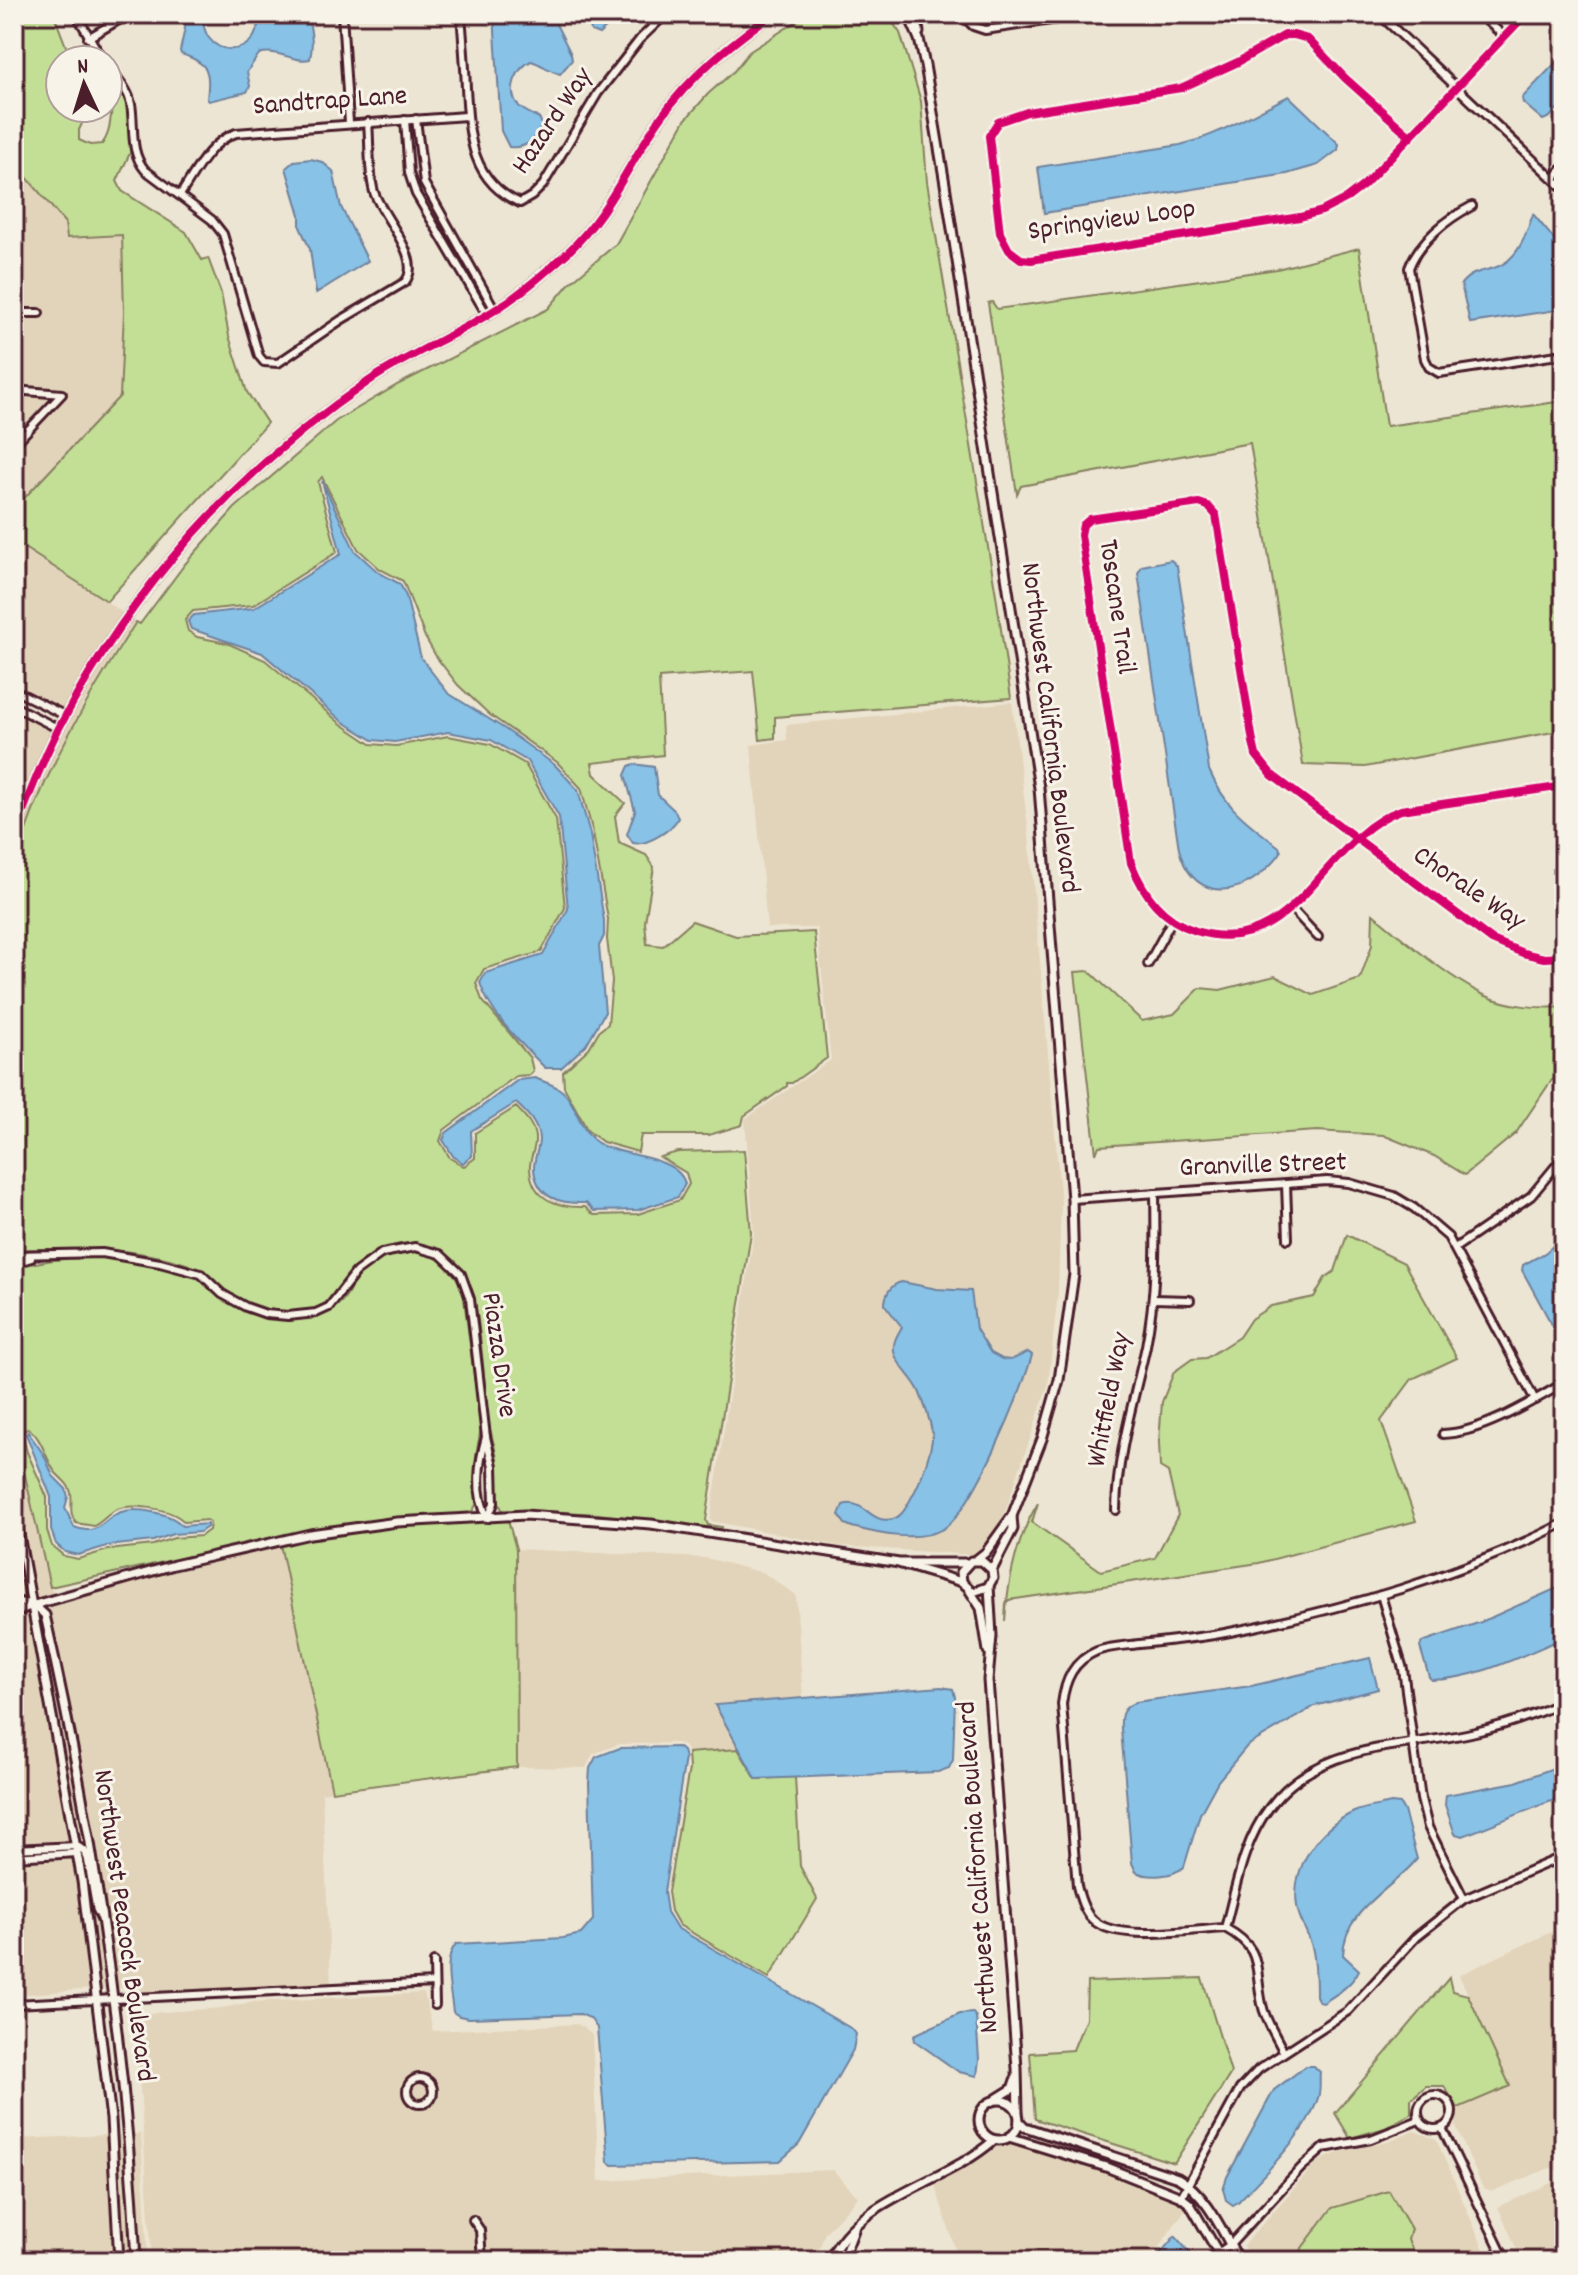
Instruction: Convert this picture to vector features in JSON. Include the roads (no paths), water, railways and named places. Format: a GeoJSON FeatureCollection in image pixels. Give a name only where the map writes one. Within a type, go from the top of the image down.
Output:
{"type":"FeatureCollection","features":[{"type":"Feature","properties":{"kind":"street"},"geometry":{"type":"LineString","coordinates":[[76,14],[92,44]]}},
{"type":"Feature","properties":{"kind":"street"},"geometry":{"type":"LineString","coordinates":[[88,38],[129,14]]}},
{"type":"Feature","properties":{"kind":"street"},"geometry":{"type":"LineString","coordinates":[[342,14],[349,123]]}},
{"type":"Feature","properties":{"kind":"street","name":"Hazard Way"},"geometry":{"type":"LineString","coordinates":[[461,14],[466,116],[477,161],[487,178],[520,203],[543,185],[598,93],[640,39],[666,14]]}},
{"type":"Feature","properties":{"kind":"street"},"geometry":{"type":"LineString","coordinates":[[14,834],[59,729],[133,608],[163,567],[222,501],[264,461],[334,405],[414,353],[491,312],[539,278],[577,244],[608,206],[661,116],[678,95],[724,49],[772,14]]}},
{"type":"Feature","properties":{"kind":"street","name":"Northwest California Boulevard"},"geometry":{"type":"LineString","coordinates":[[908,14],[919,39]]}},
{"type":"Feature","properties":{"kind":"street","name":"Northwest California Boulevard"},"geometry":{"type":"LineString","coordinates":[[916,14],[1039,788],[1072,1199],[1074,1274],[1059,1380],[1042,1439],[1012,1516],[986,1552],[976,1560]]}},
{"type":"Feature","properties":{"kind":"street"},"geometry":{"type":"LineString","coordinates":[[961,14],[973,26],[985,30],[1091,14]]}},
{"type":"Feature","properties":{"kind":"street"},"geometry":{"type":"LineString","coordinates":[[1379,14],[1564,189]]}},
{"type":"Feature","properties":{"kind":"street"},"geometry":{"type":"LineString","coordinates":[[1479,14],[1504,36]]}},
{"type":"Feature","properties":{"kind":"street","name":"Springview Loop"},"geometry":{"type":"LineString","coordinates":[[1411,137],[1345,78],[1308,39],[1285,35],[1238,62],[1181,88],[1027,112],[998,122],[989,136],[1000,233],[1009,250],[1021,259],[1031,260],[1322,211],[1364,185],[1411,137],[1526,14]]}},
{"type":"Feature","properties":{"kind":"street"},"geometry":{"type":"LineString","coordinates":[[124,87],[130,100],[137,161],[212,220],[223,234],[259,356],[264,362],[278,363],[410,277],[411,262],[373,190],[368,122]]}},
{"type":"Feature","properties":{"kind":"street","name":"Sandtrap Lane"},"geometry":{"type":"LineString","coordinates":[[180,195],[215,144],[224,137],[243,132],[466,116]]}},
{"type":"Feature","properties":{"kind":"street"},"geometry":{"type":"LineString","coordinates":[[416,119],[424,183],[491,312]]}},
{"type":"Feature","properties":{"kind":"street"},"geometry":{"type":"LineString","coordinates":[[405,120],[409,173],[416,194],[491,312]]}},
{"type":"Feature","properties":{"kind":"street"},"geometry":{"type":"LineString","coordinates":[[1554,178],[1564,167]]}},
{"type":"Feature","properties":{"kind":"street"},"geometry":{"type":"LineString","coordinates":[[1472,206],[1449,218],[1413,257],[1409,268],[1429,367],[1439,373],[1564,354]]}},
{"type":"Feature","properties":{"kind":"street"},"geometry":{"type":"LineString","coordinates":[[14,313],[39,313]]}},
{"type":"Feature","properties":{"kind":"street"},"geometry":{"type":"LineString","coordinates":[[14,390],[62,394],[14,445]]}},
{"type":"Feature","properties":{"kind":"street","name":"Toscane Trail"},"geometry":{"type":"LineString","coordinates":[[1199,503],[1208,506],[1216,515],[1256,755],[1272,775],[1356,837],[1292,909],[1260,928],[1221,935],[1202,933],[1172,920],[1149,898],[1131,863],[1081,535],[1083,525],[1090,519],[1199,503]]}},
{"type":"Feature","properties":{"kind":"street"},"geometry":{"type":"LineString","coordinates":[[14,690],[66,716]]}},
{"type":"Feature","properties":{"kind":"street"},"geometry":{"type":"LineString","coordinates":[[14,706],[59,729]]}},
{"type":"Feature","properties":{"kind":"street"},"geometry":{"type":"LineString","coordinates":[[1356,837],[1383,816],[1401,810],[1564,786]]}},
{"type":"Feature","properties":{"kind":"street","name":"Chorale Way"},"geometry":{"type":"LineString","coordinates":[[1356,837],[1492,940],[1544,958],[1564,957]]}},
{"type":"Feature","properties":{"kind":"street"},"geometry":{"type":"LineString","coordinates":[[1292,909],[1318,937]]}},
{"type":"Feature","properties":{"kind":"street"},"geometry":{"type":"LineString","coordinates":[[1148,964],[1172,920]]}},
{"type":"Feature","properties":{"kind":"street"},"geometry":{"type":"LineString","coordinates":[[1455,1248],[1531,1196],[1564,1156]]}},
{"type":"Feature","properties":{"kind":"street","name":"Granville Street"},"geometry":{"type":"LineString","coordinates":[[1072,1199],[1286,1184],[1349,1183],[1394,1196],[1431,1221],[1455,1248],[1535,1400]]}},
{"type":"Feature","properties":{"kind":"street"},"geometry":{"type":"LineString","coordinates":[[1286,1184],[1288,1239]]}},
{"type":"Feature","properties":{"kind":"street","name":"Whitfield Way"},"geometry":{"type":"LineString","coordinates":[[1116,1510],[1118,1469],[1146,1346],[1153,1299],[1155,1193]]}},
{"type":"Feature","properties":{"kind":"street","name":"Piazza Drive"},"geometry":{"type":"LineString","coordinates":[[14,1255],[112,1253],[201,1274],[222,1294],[246,1307],[288,1316],[327,1309],[338,1299],[359,1268],[382,1253],[411,1247],[436,1252],[457,1269],[469,1295],[486,1437],[492,1460],[494,1503],[488,1518]]}},
{"type":"Feature","properties":{"kind":"street","name":"Piazza Drive"},"geometry":{"type":"LineString","coordinates":[[14,1263],[38,1255]]}},
{"type":"Feature","properties":{"kind":"street","name":"Whitfield Way"},"geometry":{"type":"LineString","coordinates":[[1153,1299],[1190,1300]]}},
{"type":"Feature","properties":{"kind":"street"},"geometry":{"type":"LineString","coordinates":[[1443,1434],[1461,1434],[1564,1383]]}},
{"type":"Feature","properties":{"kind":"street","name":"Piazza Drive"},"geometry":{"type":"LineString","coordinates":[[486,1437],[480,1472],[481,1507],[488,1518]]}},
{"type":"Feature","properties":{"kind":"street","name":"Northwest Peacock Boulevard"},"geometry":{"type":"LineString","coordinates":[[14,1507],[76,1850],[98,2000],[111,2119],[119,2261]]}},
{"type":"Feature","properties":{"kind":"street"},"geometry":{"type":"LineString","coordinates":[[14,1613],[174,1565],[310,1534],[397,1522],[525,1515],[651,1524],[899,1563],[922,1561],[949,1565],[976,1560],[987,1563],[993,1578],[989,1586],[978,1592],[968,1590],[962,1582],[951,1577],[899,1563]]}},
{"type":"Feature","properties":{"kind":"street","name":"Northwest California Boulevard"},"geometry":{"type":"LineString","coordinates":[[992,1570],[1013,1529],[1012,1516]]}},
{"type":"Feature","properties":{"kind":"street"},"geometry":{"type":"LineString","coordinates":[[1283,2051],[1262,2004],[1257,1957],[1239,1936],[1225,1928],[1128,1934],[1112,1931],[1094,1921],[1080,1900],[1062,1704],[1064,1689],[1075,1666],[1097,1651],[1211,1636],[1300,1618],[1381,1595],[1441,1576],[1564,1523]]}},
{"type":"Feature","properties":{"kind":"street"},"geometry":{"type":"LineString","coordinates":[[962,1582],[961,1572],[967,1563]]}},
{"type":"Feature","properties":{"kind":"street","name":"Northwest California Boulevard"},"geometry":{"type":"LineString","coordinates":[[989,1586],[993,1627],[988,1680],[1018,2117]]}},
{"type":"Feature","properties":{"kind":"street","name":"Northwest California Boulevard"},"geometry":{"type":"LineString","coordinates":[[968,1590],[981,1608],[989,1653]]}},
{"type":"Feature","properties":{"kind":"street"},"geometry":{"type":"LineString","coordinates":[[1381,1595],[1403,1669],[1421,1799],[1428,1827],[1464,1899]]}},
{"type":"Feature","properties":{"kind":"street"},"geometry":{"type":"LineString","coordinates":[[14,1601],[34,1605]]}},
{"type":"Feature","properties":{"kind":"street","name":"Northwest Peacock Boulevard"},"geometry":{"type":"LineString","coordinates":[[34,1605],[45,1615],[93,1849],[115,1999],[136,2261]]}},
{"type":"Feature","properties":{"kind":"street"},"geometry":{"type":"LineString","coordinates":[[1067,1658],[1075,1666]]}},
{"type":"Feature","properties":{"kind":"street"},"geometry":{"type":"LineString","coordinates":[[1225,1928],[1248,1846],[1269,1807],[1305,1773],[1332,1759],[1358,1751],[1470,1733],[1532,1716],[1564,1702]]}},
{"type":"Feature","properties":{"kind":"street"},"geometry":{"type":"LineString","coordinates":[[14,1849],[84,1851],[97,1909],[104,1922]]}},
{"type":"Feature","properties":{"kind":"street"},"geometry":{"type":"LineString","coordinates":[[14,1857],[76,1850]]}},
{"type":"Feature","properties":{"kind":"street"},"geometry":{"type":"LineString","coordinates":[[1181,2197],[1240,2089],[1259,2069],[1348,2011],[1416,1937],[1464,1899],[1564,1856]]}},
{"type":"Feature","properties":{"kind":"street"},"geometry":{"type":"LineString","coordinates":[[1087,1930],[1094,1921]]}},
{"type":"Feature","properties":{"kind":"street"},"geometry":{"type":"LineString","coordinates":[[434,1962],[435,2005]]}},
{"type":"Feature","properties":{"kind":"street"},"geometry":{"type":"LineString","coordinates":[[14,2004],[434,1983]]}},
{"type":"Feature","properties":{"kind":"street"},"geometry":{"type":"LineString","coordinates":[[420,2078],[428,2080],[434,2090],[431,2098],[422,2104],[411,2101],[407,2093],[410,2083],[420,2078]]}},
{"type":"Feature","properties":{"kind":"street"},"geometry":{"type":"LineString","coordinates":[[994,2140],[983,2133],[979,2116],[985,2105],[1012,2089],[1016,2078]]}},
{"type":"Feature","properties":{"kind":"street"},"geometry":{"type":"LineString","coordinates":[[1440,2096],[1452,2108],[1450,2120],[1442,2128],[1432,2129],[1419,2120],[1418,2109],[1424,2099],[1440,2096]]}},
{"type":"Feature","properties":{"kind":"street"},"geometry":{"type":"LineString","coordinates":[[996,2100],[1009,2102],[1025,2127],[1178,2178],[1189,2185],[1239,2261]]}},
{"type":"Feature","properties":{"kind":"street"},"geometry":{"type":"LineString","coordinates":[[1009,2137],[1017,2128],[1018,2117]]}},
{"type":"Feature","properties":{"kind":"street"},"geometry":{"type":"LineString","coordinates":[[829,2261],[834,2250],[856,2225],[877,2208],[972,2159],[994,2140],[1009,2137],[1106,2167],[1181,2197],[1190,2204],[1220,2257],[1301,2168],[1324,2148],[1371,2139],[1419,2120]]}},
{"type":"Feature","properties":{"kind":"street"},"geometry":{"type":"LineString","coordinates":[[1442,2128],[1502,2257],[1511,2261]]}},
{"type":"Feature","properties":{"kind":"street"},"geometry":{"type":"LineString","coordinates":[[980,2152],[983,2133]]}},
{"type":"Feature","properties":{"kind":"street"},"geometry":{"type":"LineString","coordinates":[[473,2220],[480,2230],[482,2261]]}},
{"type":"Feature","properties":{"kind":"street"},"geometry":{"type":"LineString","coordinates":[[842,2261],[856,2225]]}},
{"type":"Feature","properties":{"kind":"water"},"geometry":{"type":"Polygon","coordinates":[[[183,14],[201,14],[205,30],[214,43],[225,49],[237,49],[253,38],[262,14],[304,14],[312,36],[310,59],[259,54],[247,72],[250,86],[247,92],[209,101],[206,69],[180,51],[185,28],[183,14]]]}},
{"type":"Feature","properties":{"kind":"water"},"geometry":{"type":"Polygon","coordinates":[[[494,14],[551,14],[571,54],[572,60],[560,74],[531,61],[518,74],[513,86],[515,99],[522,109],[540,119],[542,126],[533,139],[521,147],[509,147],[501,131],[494,14]]]}},
{"type":"Feature","properties":{"kind":"water"},"geometry":{"type":"Polygon","coordinates":[[[588,14],[621,14],[599,34],[591,31],[588,14]]]}},
{"type":"Feature","properties":{"kind":"water"},"geometry":{"type":"Polygon","coordinates":[[[1564,54],[1564,101],[1550,117],[1543,120],[1523,103],[1522,98],[1564,54]]]}},
{"type":"Feature","properties":{"kind":"water"},"geometry":{"type":"Polygon","coordinates":[[[1289,96],[1339,144],[1338,150],[1318,165],[1287,174],[1044,213],[1038,167],[1195,141],[1289,96]]]}},
{"type":"Feature","properties":{"kind":"water"},"geometry":{"type":"Polygon","coordinates":[[[311,159],[322,162],[333,171],[341,207],[368,261],[316,293],[310,249],[300,227],[300,215],[286,168],[294,161],[311,159]]]}},
{"type":"Feature","properties":{"kind":"water"},"geometry":{"type":"Polygon","coordinates":[[[1533,214],[1564,251],[1564,309],[1470,323],[1461,284],[1472,275],[1509,260],[1520,246],[1533,214]]]}},
{"type":"Feature","properties":{"kind":"water"},"geometry":{"type":"Polygon","coordinates":[[[322,481],[355,551],[378,572],[400,584],[406,596],[421,658],[448,693],[555,765],[578,790],[590,834],[604,920],[604,936],[599,946],[605,1012],[586,1045],[561,1068],[545,1068],[499,1018],[480,983],[485,973],[543,955],[568,909],[559,817],[527,761],[491,740],[448,732],[395,742],[373,740],[342,721],[262,653],[191,629],[188,621],[194,615],[254,608],[341,554],[322,481]]]}},
{"type":"Feature","properties":{"kind":"water"},"geometry":{"type":"Polygon","coordinates":[[[1171,560],[1177,566],[1209,770],[1230,805],[1281,852],[1252,880],[1226,889],[1214,889],[1192,876],[1184,865],[1179,849],[1138,573],[1142,566],[1171,560]]]}},
{"type":"Feature","properties":{"kind":"water"},"geometry":{"type":"Polygon","coordinates":[[[629,766],[654,767],[658,795],[678,818],[658,836],[639,843],[633,843],[627,834],[635,811],[625,775],[629,766]]]}},
{"type":"Feature","properties":{"kind":"water"},"geometry":{"type":"Polygon","coordinates":[[[535,1078],[565,1094],[594,1141],[673,1168],[685,1184],[678,1197],[638,1210],[594,1211],[586,1203],[552,1198],[536,1180],[537,1128],[516,1103],[471,1131],[472,1156],[463,1163],[453,1156],[443,1140],[446,1133],[518,1080],[535,1078]]]}},
{"type":"Feature","properties":{"kind":"water"},"geometry":{"type":"Polygon","coordinates":[[[1564,1236],[1564,1333],[1558,1333],[1522,1270],[1523,1265],[1545,1253],[1564,1236]]]}},
{"type":"Feature","properties":{"kind":"water"},"geometry":{"type":"Polygon","coordinates":[[[902,1282],[937,1289],[971,1291],[976,1329],[991,1353],[1011,1360],[1028,1352],[1032,1355],[1008,1421],[968,1500],[943,1529],[922,1536],[886,1534],[852,1527],[845,1524],[839,1515],[843,1505],[851,1504],[885,1520],[900,1515],[915,1491],[929,1454],[932,1432],[925,1406],[894,1351],[895,1340],[902,1327],[885,1305],[889,1290],[902,1282]]]}},
{"type":"Feature","properties":{"kind":"water"},"geometry":{"type":"Polygon","coordinates":[[[28,1432],[44,1455],[53,1476],[66,1489],[68,1497],[65,1508],[74,1527],[90,1530],[114,1515],[136,1510],[163,1515],[182,1526],[207,1524],[207,1527],[200,1532],[107,1546],[78,1555],[65,1552],[56,1544],[51,1530],[51,1497],[26,1434],[28,1432]]]}},
{"type":"Feature","properties":{"kind":"water"},"geometry":{"type":"Polygon","coordinates":[[[1564,1585],[1564,1638],[1483,1671],[1449,1679],[1432,1680],[1429,1677],[1420,1647],[1422,1642],[1481,1622],[1564,1585]]]}},
{"type":"Feature","properties":{"kind":"water"},"geometry":{"type":"Polygon","coordinates":[[[1370,1658],[1378,1689],[1315,1706],[1247,1746],[1218,1781],[1200,1814],[1184,1867],[1160,1876],[1136,1872],[1132,1863],[1121,1729],[1125,1709],[1136,1702],[1251,1686],[1370,1658]]]}},
{"type":"Feature","properties":{"kind":"water"},"geometry":{"type":"Polygon","coordinates":[[[941,1687],[953,1689],[955,1697],[953,1760],[949,1768],[938,1772],[756,1779],[715,1705],[941,1687]]]}},
{"type":"Feature","properties":{"kind":"water"},"geometry":{"type":"Polygon","coordinates":[[[678,1747],[685,1758],[664,1892],[667,1912],[677,1928],[856,2034],[853,2050],[799,2144],[780,2161],[612,2165],[608,2162],[597,2028],[590,2018],[580,2014],[469,2018],[453,2012],[448,1967],[456,1944],[563,1938],[581,1934],[593,1920],[589,1783],[590,1768],[596,1757],[620,1748],[678,1747]]]}},
{"type":"Feature","properties":{"kind":"water"},"geometry":{"type":"Polygon","coordinates":[[[1564,1764],[1564,1796],[1463,1836],[1455,1834],[1445,1805],[1446,1795],[1516,1782],[1564,1764]]]}},
{"type":"Feature","properties":{"kind":"water"},"geometry":{"type":"Polygon","coordinates":[[[1400,1804],[1404,1811],[1417,1859],[1371,1901],[1351,1925],[1343,1955],[1359,1970],[1344,1989],[1323,2003],[1319,2002],[1312,1947],[1297,1906],[1296,1891],[1303,1863],[1319,1838],[1341,1819],[1358,1810],[1400,1804]]]}},
{"type":"Feature","properties":{"kind":"water"},"geometry":{"type":"Polygon","coordinates":[[[973,2013],[976,2017],[979,2059],[977,2076],[959,2072],[915,2041],[914,2035],[960,2014],[973,2013]]]}},
{"type":"Feature","properties":{"kind":"water"},"geometry":{"type":"Polygon","coordinates":[[[1306,2066],[1314,2066],[1320,2072],[1319,2095],[1313,2111],[1284,2153],[1233,2205],[1226,2200],[1223,2189],[1227,2177],[1274,2090],[1306,2066]]]}},
{"type":"Feature","properties":{"kind":"water"},"geometry":{"type":"Polygon","coordinates":[[[1175,2236],[1197,2261],[1157,2261],[1175,2236]]]}}]}
